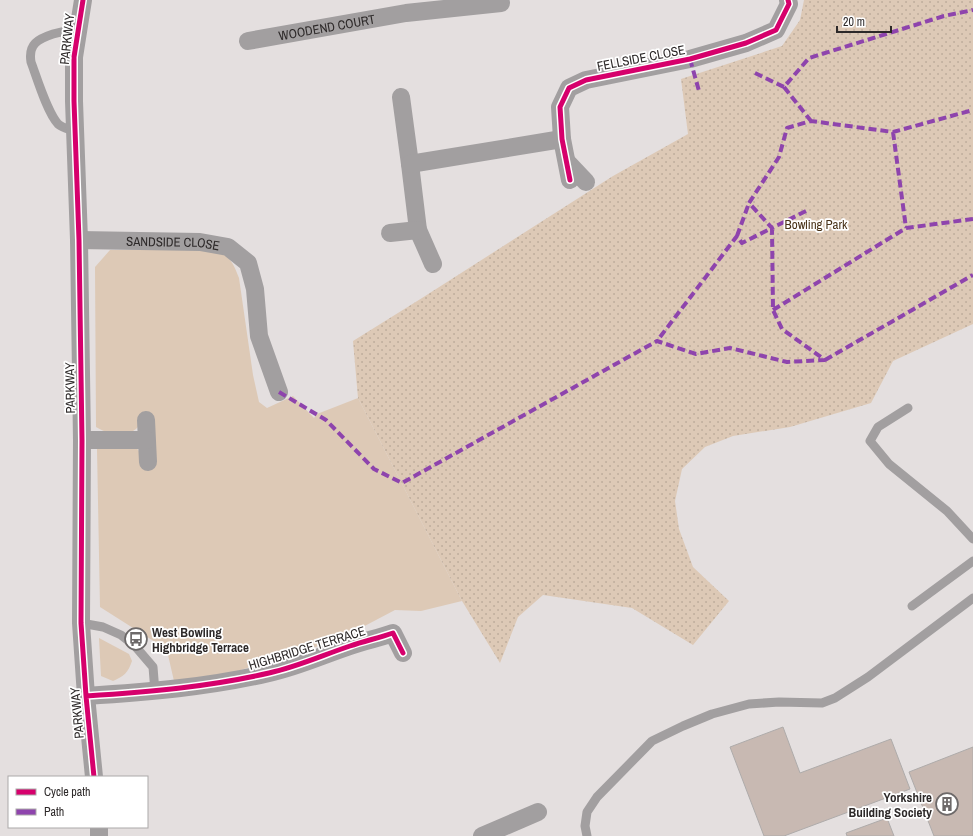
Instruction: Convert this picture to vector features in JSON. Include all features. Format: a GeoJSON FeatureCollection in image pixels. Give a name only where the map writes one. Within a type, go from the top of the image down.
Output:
{"type":"FeatureCollection","features":[{"type":"Feature","properties":{"kind":"street","name":"PARKWAY"},"geometry":{"type":"LineString","coordinates":[[83,0],[74,58],[82,440],[81,623],[94,776]]}},
{"type":"Feature","properties":{"kind":"street","name":"FELLSIDE CLOSE"},"geometry":{"type":"LineString","coordinates":[[575,175],[562,139],[560,107],[569,88],[586,80],[690,59],[746,43],[776,30],[788,4],[788,0]]}},
{"type":"Feature","properties":{"kind":"street","name":"WOODEND COURT"},"geometry":{"type":"LineString","coordinates":[[248,39],[405,7],[501,3]]}},
{"type":"Feature","properties":{"kind":"street"},"geometry":{"type":"LineString","coordinates":[[401,97],[418,230],[433,264]]}},
{"type":"Feature","properties":{"kind":"street"},"geometry":{"type":"LineString","coordinates":[[410,164],[562,139]]}},
{"type":"Feature","properties":{"kind":"street"},"geometry":{"type":"LineString","coordinates":[[390,233],[418,230]]}},
{"type":"Feature","properties":{"kind":"street","name":"SANDSIDE CLOSE"},"geometry":{"type":"LineString","coordinates":[[79,240],[200,242],[228,247],[248,263],[254,289],[259,336],[279,392]]}},
{"type":"Feature","properties":{"kind":"street"},"geometry":{"type":"LineString","coordinates":[[146,420],[148,462]]}},
{"type":"Feature","properties":{"kind":"street"},"geometry":{"type":"LineString","coordinates":[[82,440],[146,440]]}},
{"type":"Feature","properties":{"kind":"street","name":"HIGHBRIDGE TERRACE"},"geometry":{"type":"LineString","coordinates":[[86,696],[155,692],[208,686],[270,673],[350,646],[394,634],[403,653]]}},
{"type":"Feature","properties":{"kind":"street"},"geometry":{"type":"LineString","coordinates":[[482,836],[538,812]]}},
{"type":"Feature","properties":{"kind":"lane","name":"PARKWAY"},"geometry":{"type":"LineString","coordinates":[[75,131],[64,128],[58,124],[51,114],[30,62],[30,56],[34,45],[42,38],[65,30],[78,31]]}},
{"type":"Feature","properties":{"kind":"lane"},"geometry":{"type":"LineString","coordinates":[[908,408],[878,427],[870,441],[888,464],[947,511],[973,539]]}},
{"type":"Feature","properties":{"kind":"lane"},"geometry":{"type":"LineString","coordinates":[[912,606],[973,561]]}},
{"type":"Feature","properties":{"kind":"lane"},"geometry":{"type":"LineString","coordinates":[[587,836],[585,826],[587,812],[612,781],[652,741],[712,714],[748,704],[779,702],[822,703],[835,698],[868,677],[973,598]]}},
{"type":"Feature","properties":{"kind":"lane"},"geometry":{"type":"LineString","coordinates":[[81,623],[103,626],[121,635],[135,646],[153,667],[155,692]]}},
{"type":"Feature","properties":{"kind":"green space","name":"Bowling Park"},"geometry":{"type":"Polygon","coordinates":[[[804,0],[973,0],[973,324],[893,361],[871,403],[790,427],[733,436],[705,447],[682,469],[675,501],[679,529],[693,567],[729,601],[693,645],[632,608],[543,595],[518,617],[500,663],[462,601],[358,398],[353,341],[613,176],[688,134],[681,79],[782,46],[800,20],[804,0]]]}},
{"type":"Feature","properties":{"kind":"green space"},"geometry":{"type":"Polygon","coordinates":[[[110,250],[210,250],[226,256],[232,262],[239,278],[253,375],[259,402],[267,408],[293,396],[314,418],[317,414],[358,398],[462,601],[421,611],[395,610],[338,640],[234,672],[174,681],[168,655],[163,647],[100,607],[97,449],[105,443],[135,446],[142,455],[146,412],[137,428],[126,434],[121,435],[106,432],[96,427],[95,267],[110,250]]]}},
{"type":"Feature","properties":{"kind":"green space"},"geometry":{"type":"Polygon","coordinates":[[[99,638],[129,654],[132,661],[125,674],[113,681],[101,676],[99,638]]]}},
{"type":"Feature","properties":{"kind":"building"},"geometry":{"type":"Polygon","coordinates":[[[783,727],[800,773],[891,739],[910,789],[784,836],[764,836],[730,747],[783,727]]]}},
{"type":"Feature","properties":{"kind":"building","name":"Yorkshire Building Society"},"geometry":{"type":"Polygon","coordinates":[[[973,747],[973,836],[934,836],[909,772],[973,747]]]}},
{"type":"Feature","properties":{"kind":"building"},"geometry":{"type":"Polygon","coordinates":[[[887,818],[894,836],[847,836],[846,833],[887,818]]]}},
{"type":"Feature","properties":{"kind":"marked path"},"geometry":{"type":"LineString","coordinates":[[755,73],[784,87],[809,58],[944,16],[973,10]]}},
{"type":"Feature","properties":{"kind":"marked path"},"geometry":{"type":"LineString","coordinates":[[690,59],[699,91]]}},
{"type":"Feature","properties":{"kind":"marked path"},"geometry":{"type":"LineString","coordinates":[[784,87],[811,121]]}},
{"type":"Feature","properties":{"kind":"marked path"},"geometry":{"type":"LineString","coordinates":[[806,211],[772,228],[749,203],[779,157],[787,128],[811,121],[893,132],[973,110]]}},
{"type":"Feature","properties":{"kind":"marked path"},"geometry":{"type":"LineString","coordinates":[[893,132],[906,228]]}},
{"type":"Feature","properties":{"kind":"marked path"},"geometry":{"type":"LineString","coordinates":[[737,236],[749,203]]}},
{"type":"Feature","properties":{"kind":"marked path"},"geometry":{"type":"LineString","coordinates":[[773,310],[906,228],[973,219]]}},
{"type":"Feature","properties":{"kind":"marked path"},"geometry":{"type":"LineString","coordinates":[[279,392],[326,420],[374,469],[402,483],[657,341],[696,354],[730,348],[787,362],[825,360],[782,329],[773,310],[772,228],[742,243],[737,236],[657,341]]}},
{"type":"Feature","properties":{"kind":"marked path"},"geometry":{"type":"LineString","coordinates":[[825,360],[973,275]]}},
{"type":"Feature","properties":{"kind":"cycle path"},"geometry":{"type":"LineString","coordinates":[[83,0],[74,57],[82,440],[81,623],[94,776]]}},
{"type":"Feature","properties":{"kind":"cycle path"},"geometry":{"type":"LineString","coordinates":[[570,180],[562,139],[560,107],[569,88],[586,80],[690,59],[746,43],[776,30],[789,4],[788,0]]}},
{"type":"Feature","properties":{"kind":"cycle path"},"geometry":{"type":"LineString","coordinates":[[86,696],[178,688],[246,678],[290,668],[355,644],[393,633],[403,653]]}},
{"type":"Feature","properties":{"kind":"place","name":"West Bowling Highbridge Terrace"},"geometry":{"type":"Point","coordinates":[136,639]}},
{"type":"Feature","properties":{"kind":"place","name":"Yorkshire Building Society"},"geometry":{"type":"Point","coordinates":[947,804]}}]}
